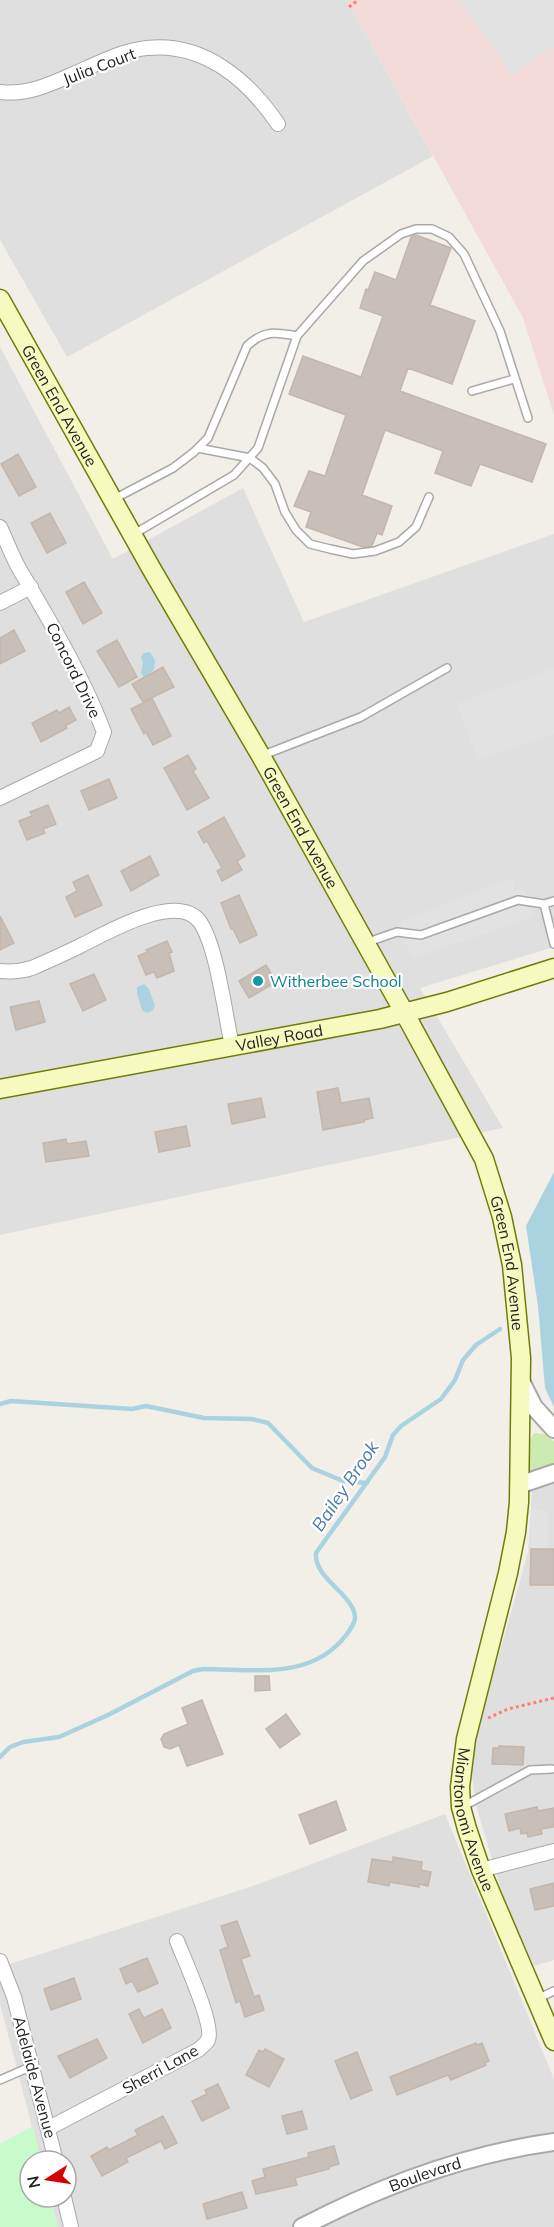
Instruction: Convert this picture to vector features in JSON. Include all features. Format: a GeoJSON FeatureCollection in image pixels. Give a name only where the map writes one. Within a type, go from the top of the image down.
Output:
{"type":"FeatureCollection","features":[{"type":"Feature","properties":{"kind":"main road","name":"Green End Avenue"},"geometry":{"type":"LineString","coordinates":[[0,299],[112,500],[261,756],[484,1159],[512,1265],[522,1383],[519,1485]]}},
{"type":"Feature","properties":{"kind":"main road","name":"Valley Road"},"geometry":{"type":"LineString","coordinates":[[0,1089],[380,1019],[447,1002],[554,968]]}},
{"type":"Feature","properties":{"kind":"main road","name":"Miantonomi Avenue"},"geometry":{"type":"LineString","coordinates":[[519,1485],[516,1532],[508,1573],[466,1739],[460,1787],[461,1807],[466,1829],[481,1870],[554,2041]]}},
{"type":"Feature","properties":{"kind":"street","name":"Julia Court"},"geometry":{"type":"LineString","coordinates":[[0,92],[10,93],[42,88],[111,57],[146,48],[178,48],[212,61],[239,78],[264,104],[278,124]]}},
{"type":"Feature","properties":{"kind":"street","name":"Concord Drive"},"geometry":{"type":"LineString","coordinates":[[0,527],[23,577],[72,659],[104,732],[97,751],[0,798]]}},
{"type":"Feature","properties":{"kind":"street"},"geometry":{"type":"LineString","coordinates":[[0,603],[31,587]]}},
{"type":"Feature","properties":{"kind":"street"},"geometry":{"type":"LineString","coordinates":[[0,971],[29,969],[107,931],[142,917],[171,911],[188,913],[199,920],[210,941],[232,1046]]}},
{"type":"Feature","properties":{"kind":"street","name":"Green End Avenue"},"geometry":{"type":"LineString","coordinates":[[522,1383],[534,1407],[554,1429]]}},
{"type":"Feature","properties":{"kind":"street"},"geometry":{"type":"LineString","coordinates":[[519,1485],[554,1473]]}},
{"type":"Feature","properties":{"kind":"street"},"geometry":{"type":"LineString","coordinates":[[481,1870],[554,1851]]}},
{"type":"Feature","properties":{"kind":"street","name":"Sherri Lane"},"geometry":{"type":"LineString","coordinates":[[49,2128],[198,2050],[208,2041],[210,2031],[206,2015],[177,1941]]}},
{"type":"Feature","properties":{"kind":"street","name":"Adelaide Avenue"},"geometry":{"type":"LineString","coordinates":[[0,1961],[14,1996],[53,2149]]}},
{"type":"Feature","properties":{"kind":"street","name":"Boulevard"},"geometry":{"type":"LineString","coordinates":[[302,2227],[349,2203],[447,2165],[521,2146],[554,2142]]}},
{"type":"Feature","properties":{"kind":"street"},"geometry":{"type":"LineString","coordinates":[[67,2209],[71,2227]]}},
{"type":"Feature","properties":{"kind":"lane"},"geometry":{"type":"LineString","coordinates":[[132,535],[234,475],[250,458],[258,448],[297,336],[363,261],[401,234],[416,229],[432,229],[448,237],[464,254],[500,331],[528,418]]}},
{"type":"Feature","properties":{"kind":"lane"},"geometry":{"type":"LineString","coordinates":[[112,500],[173,468],[208,438],[247,346],[257,337],[268,333],[297,336]]}},
{"type":"Feature","properties":{"kind":"lane"},"geometry":{"type":"LineString","coordinates":[[472,391],[514,379]]}},
{"type":"Feature","properties":{"kind":"lane"},"geometry":{"type":"LineString","coordinates":[[198,448],[250,458],[263,468],[275,484],[285,512],[296,530],[310,544],[353,554],[375,551],[399,542],[416,527],[429,497]]}},
{"type":"Feature","properties":{"kind":"lane"},"geometry":{"type":"LineString","coordinates":[[261,756],[361,717],[447,668]]}},
{"type":"Feature","properties":{"kind":"lane"},"geometry":{"type":"LineString","coordinates":[[365,943],[397,932],[421,935],[518,900],[544,904],[554,901]]}},
{"type":"Feature","properties":{"kind":"lane"},"geometry":{"type":"LineString","coordinates":[[544,904],[554,944]]}},
{"type":"Feature","properties":{"kind":"lane"},"geometry":{"type":"LineString","coordinates":[[461,1807],[530,1770],[552,1769]]}},
{"type":"Feature","properties":{"kind":"lane"},"geometry":{"type":"LineString","coordinates":[[537,1999],[554,1991]]}},
{"type":"Feature","properties":{"kind":"lane"},"geometry":{"type":"LineString","coordinates":[[0,2080],[32,2066]]}},
{"type":"Feature","properties":{"kind":"path"},"geometry":{"type":"LineString","coordinates":[[349,7],[358,0]]}},
{"type":"Feature","properties":{"kind":"path"},"geometry":{"type":"LineString","coordinates":[[466,1739],[476,1726],[491,1716],[508,1709],[554,1698]]}},
{"type":"Feature","properties":{"kind":"shaded area"},"geometry":{"type":"Polygon","coordinates":[[[0,0],[347,0],[433,156],[67,357],[0,240],[0,0]]]}},
{"type":"Feature","properties":{"kind":"shaded area"},"geometry":{"type":"Polygon","coordinates":[[[347,0],[554,0],[554,415],[523,318],[347,0]]]}},
{"type":"Feature","properties":{"kind":"shaded area"},"geometry":{"type":"Polygon","coordinates":[[[459,0],[554,0],[554,46],[512,75],[459,0]]]}},
{"type":"Feature","properties":{"kind":"shaded area"},"geometry":{"type":"Polygon","coordinates":[[[0,347],[113,559],[243,488],[304,622],[554,534],[554,947],[420,988],[503,1128],[0,1235],[0,347]]]}},
{"type":"Feature","properties":{"kind":"shaded area"},"geometry":{"type":"Polygon","coordinates":[[[554,668],[554,733],[478,761],[457,704],[554,668]]]}},
{"type":"Feature","properties":{"kind":"shaded area"},"geometry":{"type":"Polygon","coordinates":[[[511,878],[516,889],[522,887],[534,916],[413,959],[397,923],[511,878]]]}},
{"type":"Feature","properties":{"kind":"shaded area"},"geometry":{"type":"Polygon","coordinates":[[[554,1481],[554,1960],[534,1966],[502,1893],[477,1809],[472,1777],[476,1736],[528,1552],[532,1489],[554,1481]]]}},
{"type":"Feature","properties":{"kind":"shaded area"},"geometry":{"type":"Polygon","coordinates":[[[531,1509],[548,1510],[548,1548],[531,1548],[531,1509]]]}},
{"type":"Feature","properties":{"kind":"shaded area"},"geometry":{"type":"Polygon","coordinates":[[[445,1814],[554,2079],[554,2227],[58,2227],[53,2209],[78,2209],[78,2149],[38,2149],[0,2004],[0,1967],[253,1886],[445,1814]]]}},
{"type":"Feature","properties":{"kind":"green space"},"geometry":{"type":"Polygon","coordinates":[[[535,1433],[545,1434],[554,1441],[554,1468],[531,1474],[528,1471],[528,1450],[535,1433]]]}},
{"type":"Feature","properties":{"kind":"green space"},"geometry":{"type":"Polygon","coordinates":[[[33,2126],[38,2149],[18,2149],[18,2209],[53,2209],[58,2227],[0,2227],[0,2144],[33,2126]]]}},
{"type":"Feature","properties":{"kind":"water"},"geometry":{"type":"Polygon","coordinates":[[[150,652],[155,660],[154,669],[144,677],[141,673],[143,663],[141,657],[144,653],[150,652]]]}},
{"type":"Feature","properties":{"kind":"water"},"geometry":{"type":"Polygon","coordinates":[[[144,984],[149,989],[155,1006],[147,1013],[142,1010],[137,994],[137,987],[144,984]]]}},
{"type":"Feature","properties":{"kind":"water"},"geometry":{"type":"Polygon","coordinates":[[[554,1172],[554,1407],[545,1388],[538,1306],[526,1226],[554,1172]]]}},
{"type":"Feature","properties":{"kind":"building"},"geometry":{"type":"Polygon","coordinates":[[[416,235],[451,248],[430,305],[475,321],[452,384],[408,368],[400,391],[546,444],[532,482],[480,464],[471,486],[435,473],[443,451],[385,430],[362,495],[392,506],[382,535],[377,533],[372,546],[363,547],[306,527],[311,512],[294,506],[309,471],[325,476],[346,415],[289,394],[303,356],[361,377],[383,316],[360,308],[366,289],[368,290],[375,272],[396,280],[411,237],[416,235]]]}},
{"type":"Feature","properties":{"kind":"building"},"geometry":{"type":"Polygon","coordinates":[[[18,454],[36,487],[19,496],[1,464],[18,454]]]}},
{"type":"Feature","properties":{"kind":"building"},"geometry":{"type":"Polygon","coordinates":[[[50,513],[66,543],[47,553],[31,523],[50,513]]]}},
{"type":"Feature","properties":{"kind":"building"},"geometry":{"type":"Polygon","coordinates":[[[84,582],[102,613],[83,624],[66,592],[84,582]]]}},
{"type":"Feature","properties":{"kind":"building"},"geometry":{"type":"Polygon","coordinates":[[[14,630],[25,651],[0,664],[0,638],[14,630]]]}},
{"type":"Feature","properties":{"kind":"building"},"geometry":{"type":"Polygon","coordinates":[[[117,640],[137,677],[119,687],[97,651],[117,640]]]}},
{"type":"Feature","properties":{"kind":"building"},"geometry":{"type":"Polygon","coordinates":[[[163,667],[174,687],[143,702],[132,684],[163,667]]]}},
{"type":"Feature","properties":{"kind":"building"},"geometry":{"type":"Polygon","coordinates":[[[152,698],[171,736],[153,745],[146,732],[144,734],[131,709],[152,698]]]}},
{"type":"Feature","properties":{"kind":"building"},"geometry":{"type":"Polygon","coordinates":[[[69,707],[76,720],[65,726],[67,728],[41,742],[32,723],[57,710],[59,713],[69,707]]]}},
{"type":"Feature","properties":{"kind":"building"},"geometry":{"type":"Polygon","coordinates":[[[188,755],[196,769],[193,771],[209,798],[187,810],[164,768],[188,755]]]}},
{"type":"Feature","properties":{"kind":"building"},"geometry":{"type":"Polygon","coordinates":[[[109,779],[117,798],[89,810],[81,791],[109,779]]]}},
{"type":"Feature","properties":{"kind":"building"},"geometry":{"type":"Polygon","coordinates":[[[48,805],[56,824],[43,829],[45,833],[27,840],[19,821],[32,816],[30,812],[48,805]]]}},
{"type":"Feature","properties":{"kind":"building"},"geometry":{"type":"Polygon","coordinates":[[[224,817],[245,856],[237,861],[242,870],[222,881],[217,871],[222,868],[207,841],[204,843],[198,832],[224,817]]]}},
{"type":"Feature","properties":{"kind":"building"},"geometry":{"type":"Polygon","coordinates":[[[150,856],[159,875],[131,891],[121,871],[150,856]]]}},
{"type":"Feature","properties":{"kind":"building"},"geometry":{"type":"Polygon","coordinates":[[[88,875],[102,905],[75,917],[66,897],[77,891],[73,882],[88,875]]]}},
{"type":"Feature","properties":{"kind":"building"},"geometry":{"type":"Polygon","coordinates":[[[239,895],[257,935],[240,943],[231,929],[221,903],[239,895]]]}},
{"type":"Feature","properties":{"kind":"building"},"geometry":{"type":"Polygon","coordinates":[[[0,916],[14,943],[0,950],[0,916]]]}},
{"type":"Feature","properties":{"kind":"building"},"geometry":{"type":"Polygon","coordinates":[[[167,941],[172,952],[169,953],[174,971],[157,978],[154,972],[146,975],[138,956],[167,941]]]}},
{"type":"Feature","properties":{"kind":"building","name":"Witherbee School"},"geometry":{"type":"Polygon","coordinates":[[[266,965],[276,982],[249,998],[239,981],[266,965]]]}},
{"type":"Feature","properties":{"kind":"building"},"geometry":{"type":"Polygon","coordinates":[[[94,974],[106,1000],[83,1011],[70,984],[94,974]]]}},
{"type":"Feature","properties":{"kind":"building"},"geometry":{"type":"Polygon","coordinates":[[[39,1001],[45,1022],[16,1030],[10,1007],[39,1001]]]}},
{"type":"Feature","properties":{"kind":"building"},"geometry":{"type":"Polygon","coordinates":[[[338,1088],[341,1103],[369,1098],[373,1118],[323,1130],[317,1092],[338,1088]]]}},
{"type":"Feature","properties":{"kind":"building"},"geometry":{"type":"Polygon","coordinates":[[[261,1098],[265,1117],[232,1124],[228,1104],[261,1098]]]}},
{"type":"Feature","properties":{"kind":"building"},"geometry":{"type":"Polygon","coordinates":[[[186,1126],[190,1146],[159,1152],[155,1132],[186,1126]]]}},
{"type":"Feature","properties":{"kind":"building"},"geometry":{"type":"Polygon","coordinates":[[[66,1139],[67,1144],[86,1141],[89,1156],[46,1162],[43,1143],[66,1139]]]}},
{"type":"Feature","properties":{"kind":"building"},"geometry":{"type":"Polygon","coordinates":[[[531,1549],[554,1549],[554,1585],[530,1585],[531,1549]]]}},
{"type":"Feature","properties":{"kind":"building"},"geometry":{"type":"Polygon","coordinates":[[[255,1676],[269,1676],[270,1690],[255,1691],[255,1676]]]}},
{"type":"Feature","properties":{"kind":"building"},"geometry":{"type":"Polygon","coordinates":[[[202,1700],[223,1754],[187,1766],[179,1745],[170,1749],[164,1747],[161,1739],[164,1734],[188,1724],[182,1708],[202,1700]]]}},
{"type":"Feature","properties":{"kind":"building"},"geometry":{"type":"Polygon","coordinates":[[[286,1714],[300,1734],[280,1748],[266,1729],[286,1714]]]}},
{"type":"Feature","properties":{"kind":"building"},"geometry":{"type":"Polygon","coordinates":[[[499,1746],[524,1747],[523,1765],[492,1764],[493,1748],[499,1748],[499,1746]]]}},
{"type":"Feature","properties":{"kind":"building"},"geometry":{"type":"Polygon","coordinates":[[[336,1801],[346,1830],[310,1844],[299,1815],[336,1801]]]}},
{"type":"Feature","properties":{"kind":"building"},"geometry":{"type":"Polygon","coordinates":[[[537,1807],[538,1811],[554,1808],[554,1827],[541,1829],[542,1834],[528,1837],[527,1833],[521,1834],[520,1828],[509,1831],[505,1814],[537,1807]]]}},
{"type":"Feature","properties":{"kind":"building"},"geometry":{"type":"Polygon","coordinates":[[[393,1857],[422,1862],[421,1870],[431,1872],[428,1886],[419,1884],[419,1887],[390,1882],[389,1886],[368,1882],[372,1859],[393,1862],[393,1857]]]}},
{"type":"Feature","properties":{"kind":"building"},"geometry":{"type":"Polygon","coordinates":[[[554,1883],[554,1906],[535,1910],[530,1889],[554,1883]]]}},
{"type":"Feature","properties":{"kind":"building"},"geometry":{"type":"Polygon","coordinates":[[[237,1921],[250,1956],[241,1959],[254,1997],[259,1995],[264,2010],[245,2017],[240,2001],[236,2003],[220,1950],[228,1947],[221,1926],[237,1921]]]}},
{"type":"Feature","properties":{"kind":"building"},"geometry":{"type":"Polygon","coordinates":[[[147,1958],[158,1983],[138,1992],[132,1981],[126,1984],[120,1969],[147,1958]]]}},
{"type":"Feature","properties":{"kind":"building"},"geometry":{"type":"Polygon","coordinates":[[[74,1978],[81,1999],[51,2010],[44,1989],[74,1978]]]}},
{"type":"Feature","properties":{"kind":"building"},"geometry":{"type":"Polygon","coordinates":[[[139,2009],[144,2018],[162,2009],[171,2028],[143,2043],[129,2014],[139,2009]]]}},
{"type":"Feature","properties":{"kind":"building"},"geometry":{"type":"Polygon","coordinates":[[[97,2039],[107,2058],[70,2078],[58,2056],[97,2039]]]}},
{"type":"Feature","properties":{"kind":"building"},"geometry":{"type":"Polygon","coordinates":[[[476,2043],[477,2045],[482,2043],[489,2061],[485,2063],[486,2065],[451,2080],[448,2075],[397,2095],[390,2077],[476,2043]]]}},
{"type":"Feature","properties":{"kind":"building"},"geometry":{"type":"Polygon","coordinates":[[[265,2049],[284,2059],[269,2087],[246,2075],[259,2050],[263,2052],[265,2049]]]}},
{"type":"Feature","properties":{"kind":"building"},"geometry":{"type":"Polygon","coordinates":[[[357,2052],[372,2090],[351,2099],[335,2061],[357,2052]]]}},
{"type":"Feature","properties":{"kind":"building"},"geometry":{"type":"Polygon","coordinates":[[[218,2084],[229,2108],[202,2121],[192,2101],[207,2094],[205,2090],[218,2084]]]}},
{"type":"Feature","properties":{"kind":"building"},"geometry":{"type":"Polygon","coordinates":[[[302,2111],[307,2129],[287,2134],[282,2116],[302,2111]]]}},
{"type":"Feature","properties":{"kind":"building"},"geometry":{"type":"Polygon","coordinates":[[[163,2116],[177,2143],[165,2149],[161,2141],[126,2158],[128,2162],[102,2176],[91,2156],[107,2147],[109,2150],[138,2135],[135,2130],[163,2116]]]}},
{"type":"Feature","properties":{"kind":"building"},"geometry":{"type":"Polygon","coordinates":[[[334,2146],[339,2164],[295,2178],[297,2185],[256,2194],[252,2181],[265,2177],[263,2169],[309,2157],[308,2153],[334,2146]]]}},
{"type":"Feature","properties":{"kind":"building"},"geometry":{"type":"Polygon","coordinates":[[[242,2192],[247,2208],[207,2219],[203,2204],[242,2192]]]}},
{"type":"Feature","properties":{"kind":"waterway","name":"Bailey Brook"},"geometry":{"type":"LineString","coordinates":[[0,1757],[10,1747],[23,1742],[59,1737],[108,1715],[193,1671],[281,1669],[300,1666],[333,1649],[347,1634],[355,1616],[349,1602],[324,1576],[316,1553],[385,1457],[393,1435],[401,1426],[441,1399],[455,1380],[463,1360],[476,1345],[500,1329]]}},
{"type":"Feature","properties":{"kind":"waterway"},"geometry":{"type":"LineString","coordinates":[[0,1404],[11,1401],[132,1409],[146,1406],[204,1418],[252,1419],[268,1423],[312,1468],[343,1481],[367,1483]]}},
{"type":"Feature","properties":{"kind":"place","name":"Witherbee School"},"geometry":{"type":"Point","coordinates":[258,981]}}]}
